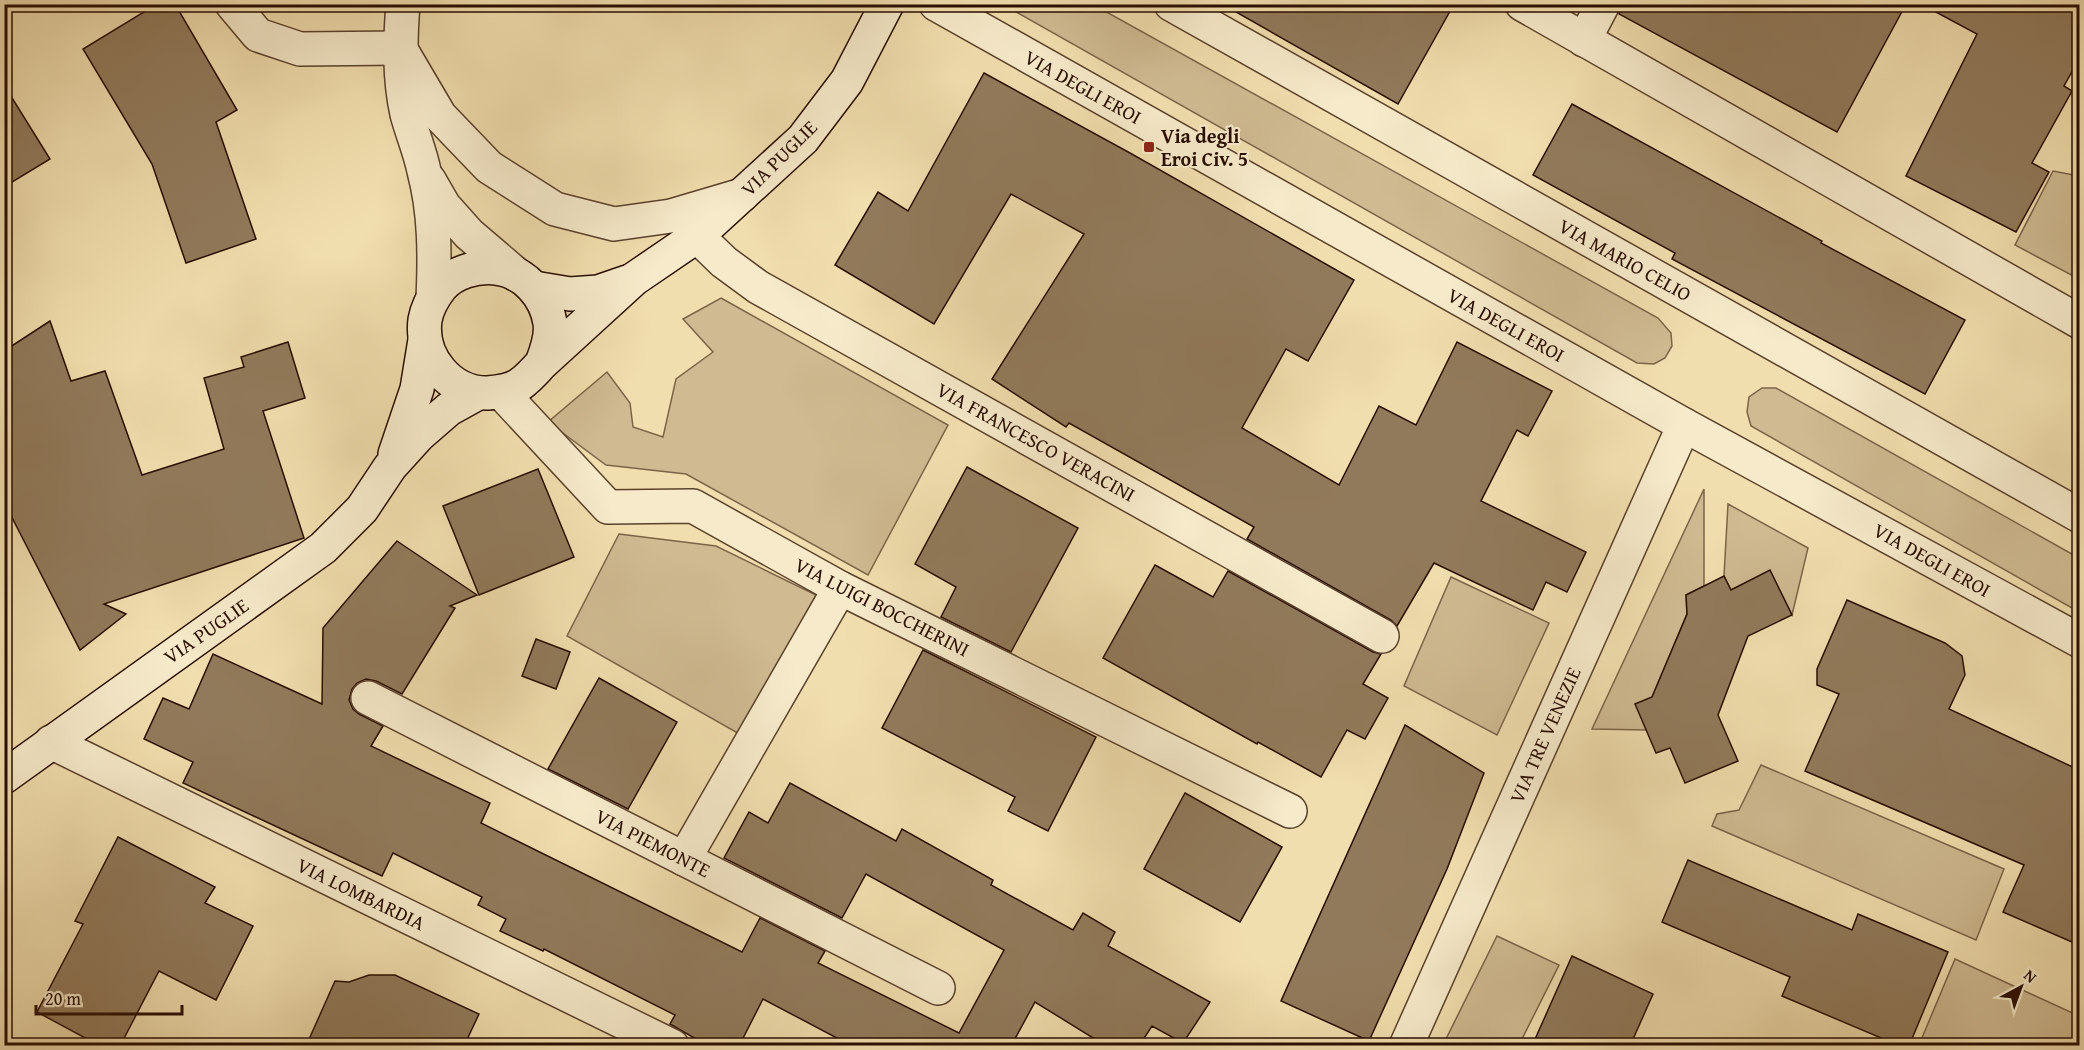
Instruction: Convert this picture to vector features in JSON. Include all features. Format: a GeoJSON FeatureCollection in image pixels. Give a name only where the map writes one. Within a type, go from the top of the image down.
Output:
{"type":"FeatureCollection","features":[{"type":"Feature","properties":{"kind":"street"},"geometry":{"type":"LineString","coordinates":[[232,4],[258,35],[300,49],[400,48]]}},
{"type":"Feature","properties":{"kind":"street"},"geometry":{"type":"LineString","coordinates":[[403,4],[400,48],[407,113],[425,172],[434,241],[433,298],[425,319],[425,340],[431,359],[444,376],[460,387],[490,393],[517,386],[531,376],[542,363],[549,344],[550,324],[545,304],[525,281],[469,234],[444,206],[425,172]]}},
{"type":"Feature","properties":{"kind":"street","name":"VIA PUGLIE"},"geometry":{"type":"LineString","coordinates":[[542,363],[634,279],[697,236],[803,139],[848,81],[887,4]]}},
{"type":"Feature","properties":{"kind":"street","name":"VIA DEGLI EROI"},"geometry":{"type":"LineString","coordinates":[[936,4],[1684,425],[2079,641]]}},
{"type":"Feature","properties":{"kind":"street","name":"VIA MARIO CELIO"},"geometry":{"type":"LineString","coordinates":[[1171,4],[2079,516]]}},
{"type":"Feature","properties":{"kind":"street"},"geometry":{"type":"LineString","coordinates":[[1522,4],[2079,322]]}},
{"type":"Feature","properties":{"kind":"street"},"geometry":{"type":"LineString","coordinates":[[1584,40],[1603,4]]}},
{"type":"Feature","properties":{"kind":"street"},"geometry":{"type":"LineString","coordinates":[[400,48],[440,116],[489,167],[555,209],[614,224],[671,216],[742,195]]}},
{"type":"Feature","properties":{"kind":"street","name":"VIA FRANCESCO VERACINI"},"geometry":{"type":"LineString","coordinates":[[697,236],[724,262],[758,287],[1382,636]]}},
{"type":"Feature","properties":{"kind":"street"},"geometry":{"type":"LineString","coordinates":[[433,298],[445,283],[461,273],[479,267],[498,268],[525,281]]}},
{"type":"Feature","properties":{"kind":"street","name":"VIA PUGLIE"},"geometry":{"type":"LineString","coordinates":[[525,281],[570,294],[598,292],[634,279]]}},
{"type":"Feature","properties":{"kind":"street","name":"VIA PUGLIE"},"geometry":{"type":"LineString","coordinates":[[390,467],[407,424],[417,389],[425,340]]}},
{"type":"Feature","properties":{"kind":"street","name":"VIA PUGLIE"},"geometry":{"type":"LineString","coordinates":[[4,777],[323,548],[362,509],[390,467],[419,435],[449,409],[490,393]]}},
{"type":"Feature","properties":{"kind":"street","name":"VIA LUIGI BOCCHERINI"},"geometry":{"type":"LineString","coordinates":[[490,393],[608,507],[693,506],[840,588],[1290,812]]}},
{"type":"Feature","properties":{"kind":"street","name":"VIA TRE VENEZIE"},"geometry":{"type":"LineString","coordinates":[[1406,1046],[1684,425]]}},
{"type":"Feature","properties":{"kind":"street"},"geometry":{"type":"LineString","coordinates":[[684,859],[840,588]]}},
{"type":"Feature","properties":{"kind":"street","name":"VIA PIEMONTE"},"geometry":{"type":"LineString","coordinates":[[368,698],[938,988]]}},
{"type":"Feature","properties":{"kind":"street","name":"VIA LOMBARDIA"},"geometry":{"type":"LineString","coordinates":[[51,742],[672,1046]]}},
{"type":"Feature","properties":{"kind":"shaded area"},"geometry":{"type":"Polygon","coordinates":[[[1004,5],[1094,5],[1658,318],[1671,333],[1672,346],[1665,358],[1654,364],[1637,363],[1004,5]]]}},
{"type":"Feature","properties":{"kind":"shaded area"},"geometry":{"type":"Polygon","coordinates":[[[2053,171],[2079,176],[2079,279],[2015,245],[2053,171]]]}},
{"type":"Feature","properties":{"kind":"shaded area"},"geometry":{"type":"Polygon","coordinates":[[[721,298],[948,425],[868,575],[686,474],[606,465],[548,422],[607,372],[630,403],[633,427],[663,437],[676,379],[713,352],[683,319],[721,298]]]}},
{"type":"Feature","properties":{"kind":"shaded area"},"geometry":{"type":"Polygon","coordinates":[[[1762,388],[1776,388],[2079,558],[2079,612],[1751,426],[1747,412],[1749,397],[1762,388]]]}},
{"type":"Feature","properties":{"kind":"shaded area"},"geometry":{"type":"Polygon","coordinates":[[[1704,489],[1704,586],[1686,595],[1687,614],[1652,697],[1647,730],[1592,729],[1704,489]]]}},
{"type":"Feature","properties":{"kind":"shaded area"},"geometry":{"type":"Polygon","coordinates":[[[1728,504],[1808,548],[1792,615],[1770,571],[1731,590],[1724,576],[1728,504]]]}},
{"type":"Feature","properties":{"kind":"shaded area"},"geometry":{"type":"Polygon","coordinates":[[[619,534],[716,546],[816,595],[741,735],[567,636],[619,534]]]}},
{"type":"Feature","properties":{"kind":"shaded area"},"geometry":{"type":"Polygon","coordinates":[[[1451,577],[1549,623],[1497,735],[1404,686],[1451,577]]]}},
{"type":"Feature","properties":{"kind":"shaded area"},"geometry":{"type":"Polygon","coordinates":[[[1761,765],[2004,869],[1976,940],[1712,826],[1717,814],[1739,810],[1761,765]]]}},
{"type":"Feature","properties":{"kind":"shaded area"},"geometry":{"type":"Polygon","coordinates":[[[1497,936],[1559,965],[1519,1045],[1448,1045],[1444,1043],[1497,936]]]}},
{"type":"Feature","properties":{"kind":"shaded area"},"geometry":{"type":"Polygon","coordinates":[[[1955,959],[2079,1016],[2079,1045],[1919,1045],[1955,959]]]}},
{"type":"Feature","properties":{"kind":"building"},"geometry":{"type":"Polygon","coordinates":[[[157,4],[175,4],[237,110],[216,122],[256,239],[186,263],[152,164],[83,49],[157,4]]]}},
{"type":"Feature","properties":{"kind":"building"},"geometry":{"type":"Polygon","coordinates":[[[1222,4],[1454,4],[1398,104],[1222,4]]]}},
{"type":"Feature","properties":{"kind":"building"},"geometry":{"type":"Polygon","coordinates":[[[1622,4],[1906,4],[1837,132],[1619,14],[1622,4]]]}},
{"type":"Feature","properties":{"kind":"building"},"geometry":{"type":"Polygon","coordinates":[[[1921,4],[2065,4],[2079,13],[2079,59],[2064,86],[2072,91],[2032,163],[2049,172],[2016,232],[1906,176],[1977,34],[1921,4]]]}},
{"type":"Feature","properties":{"kind":"building"},"geometry":{"type":"Polygon","coordinates":[[[984,73],[1354,280],[1308,361],[1286,349],[1242,428],[1339,485],[1379,406],[1416,425],[1457,342],[1552,391],[1528,436],[1517,430],[1481,501],[1586,552],[1567,592],[1546,582],[1533,610],[1434,563],[1397,626],[1391,620],[1247,539],[1254,527],[1069,423],[1066,427],[992,379],[1084,234],[1011,194],[934,324],[835,265],[878,192],[908,211],[984,73]]]}},
{"type":"Feature","properties":{"kind":"building"},"geometry":{"type":"Polygon","coordinates":[[[4,85],[50,159],[4,187],[4,85]]]}},
{"type":"Feature","properties":{"kind":"building"},"geometry":{"type":"Polygon","coordinates":[[[1572,104],[1822,241],[1821,243],[1965,320],[1925,394],[1672,259],[1675,253],[1533,175],[1572,104]]]}},
{"type":"Feature","properties":{"kind":"building"},"geometry":{"type":"Polygon","coordinates":[[[50,321],[71,381],[105,371],[142,475],[224,449],[204,378],[244,367],[241,357],[288,342],[305,398],[263,411],[304,538],[104,604],[126,614],[80,650],[4,502],[4,351],[50,321]]]}},
{"type":"Feature","properties":{"kind":"building"},"geometry":{"type":"Polygon","coordinates":[[[967,467],[1078,528],[1011,652],[941,617],[956,587],[915,564],[967,467]]]}},
{"type":"Feature","properties":{"kind":"building"},"geometry":{"type":"Polygon","coordinates":[[[538,469],[574,557],[479,595],[443,506],[538,469]]]}},
{"type":"Feature","properties":{"kind":"building"},"geometry":{"type":"Polygon","coordinates":[[[397,541],[477,595],[450,606],[455,608],[402,694],[376,681],[366,679],[357,683],[352,689],[349,700],[353,709],[359,714],[383,726],[371,746],[490,803],[481,823],[742,952],[760,918],[825,951],[818,963],[959,1033],[1004,950],[866,874],[842,918],[724,858],[749,812],[768,823],[790,783],[896,841],[902,829],[993,880],[991,885],[1073,930],[1083,913],[1115,932],[1108,946],[1210,1002],[1183,1043],[1152,1026],[1139,1046],[1106,1046],[1035,1002],[1011,1046],[852,1046],[763,999],[739,1046],[708,1046],[670,1024],[675,1015],[544,949],[543,951],[500,931],[506,919],[478,905],[482,897],[393,853],[382,876],[183,783],[193,762],[144,739],[163,698],[189,709],[213,654],[322,704],[323,628],[397,541]]]}},
{"type":"Feature","properties":{"kind":"building"},"geometry":{"type":"Polygon","coordinates":[[[1155,565],[1213,597],[1228,571],[1373,652],[1381,654],[1363,684],[1388,698],[1365,739],[1347,730],[1321,777],[1103,658],[1155,565]]]}},
{"type":"Feature","properties":{"kind":"building"},"geometry":{"type":"Polygon","coordinates":[[[1770,570],[1792,615],[1748,636],[1718,715],[1738,761],[1685,783],[1670,748],[1656,753],[1635,704],[1652,697],[1687,614],[1686,595],[1724,576],[1731,590],[1770,570]]]}},
{"type":"Feature","properties":{"kind":"building"},"geometry":{"type":"Polygon","coordinates":[[[1847,600],[1945,643],[1962,656],[1965,675],[1949,709],[2079,770],[2079,945],[2003,912],[2024,865],[1805,771],[1839,694],[1817,685],[1817,669],[1847,600]]]}},
{"type":"Feature","properties":{"kind":"building"},"geometry":{"type":"Polygon","coordinates":[[[536,639],[570,652],[556,689],[522,676],[536,639]]]}},
{"type":"Feature","properties":{"kind":"building"},"geometry":{"type":"Polygon","coordinates":[[[923,650],[1096,737],[1048,831],[1008,811],[1015,797],[882,728],[923,650]]]}},
{"type":"Feature","properties":{"kind":"building"},"geometry":{"type":"Polygon","coordinates":[[[599,678],[677,722],[628,809],[548,769],[599,678]]]}},
{"type":"Feature","properties":{"kind":"building"},"geometry":{"type":"Polygon","coordinates":[[[1405,725],[1484,773],[1447,869],[1369,1041],[1281,1001],[1405,725]]]}},
{"type":"Feature","properties":{"kind":"building"},"geometry":{"type":"Polygon","coordinates":[[[1185,793],[1282,847],[1240,922],[1144,869],[1185,793]]]}},
{"type":"Feature","properties":{"kind":"building"},"geometry":{"type":"Polygon","coordinates":[[[118,837],[215,887],[205,903],[253,926],[216,1000],[159,971],[120,1046],[100,1046],[37,1012],[83,924],[75,921],[118,837]]]}},
{"type":"Feature","properties":{"kind":"building"},"geometry":{"type":"Polygon","coordinates":[[[1688,860],[1852,930],[1858,914],[1948,952],[1909,1046],[1900,1046],[1782,996],[1790,977],[1662,922],[1688,860]]]}},
{"type":"Feature","properties":{"kind":"building"},"geometry":{"type":"Polygon","coordinates":[[[1572,956],[1653,994],[1630,1046],[1532,1046],[1572,956]]]}},
{"type":"Feature","properties":{"kind":"building"},"geometry":{"type":"Polygon","coordinates":[[[369,975],[395,975],[479,1014],[464,1046],[306,1046],[335,981],[349,982],[369,975]]]}},
{"type":"Feature","properties":{"kind":"place","name":"Via degli Eroi Civ. 5"},"geometry":{"type":"Point","coordinates":[1149,147]}}]}
